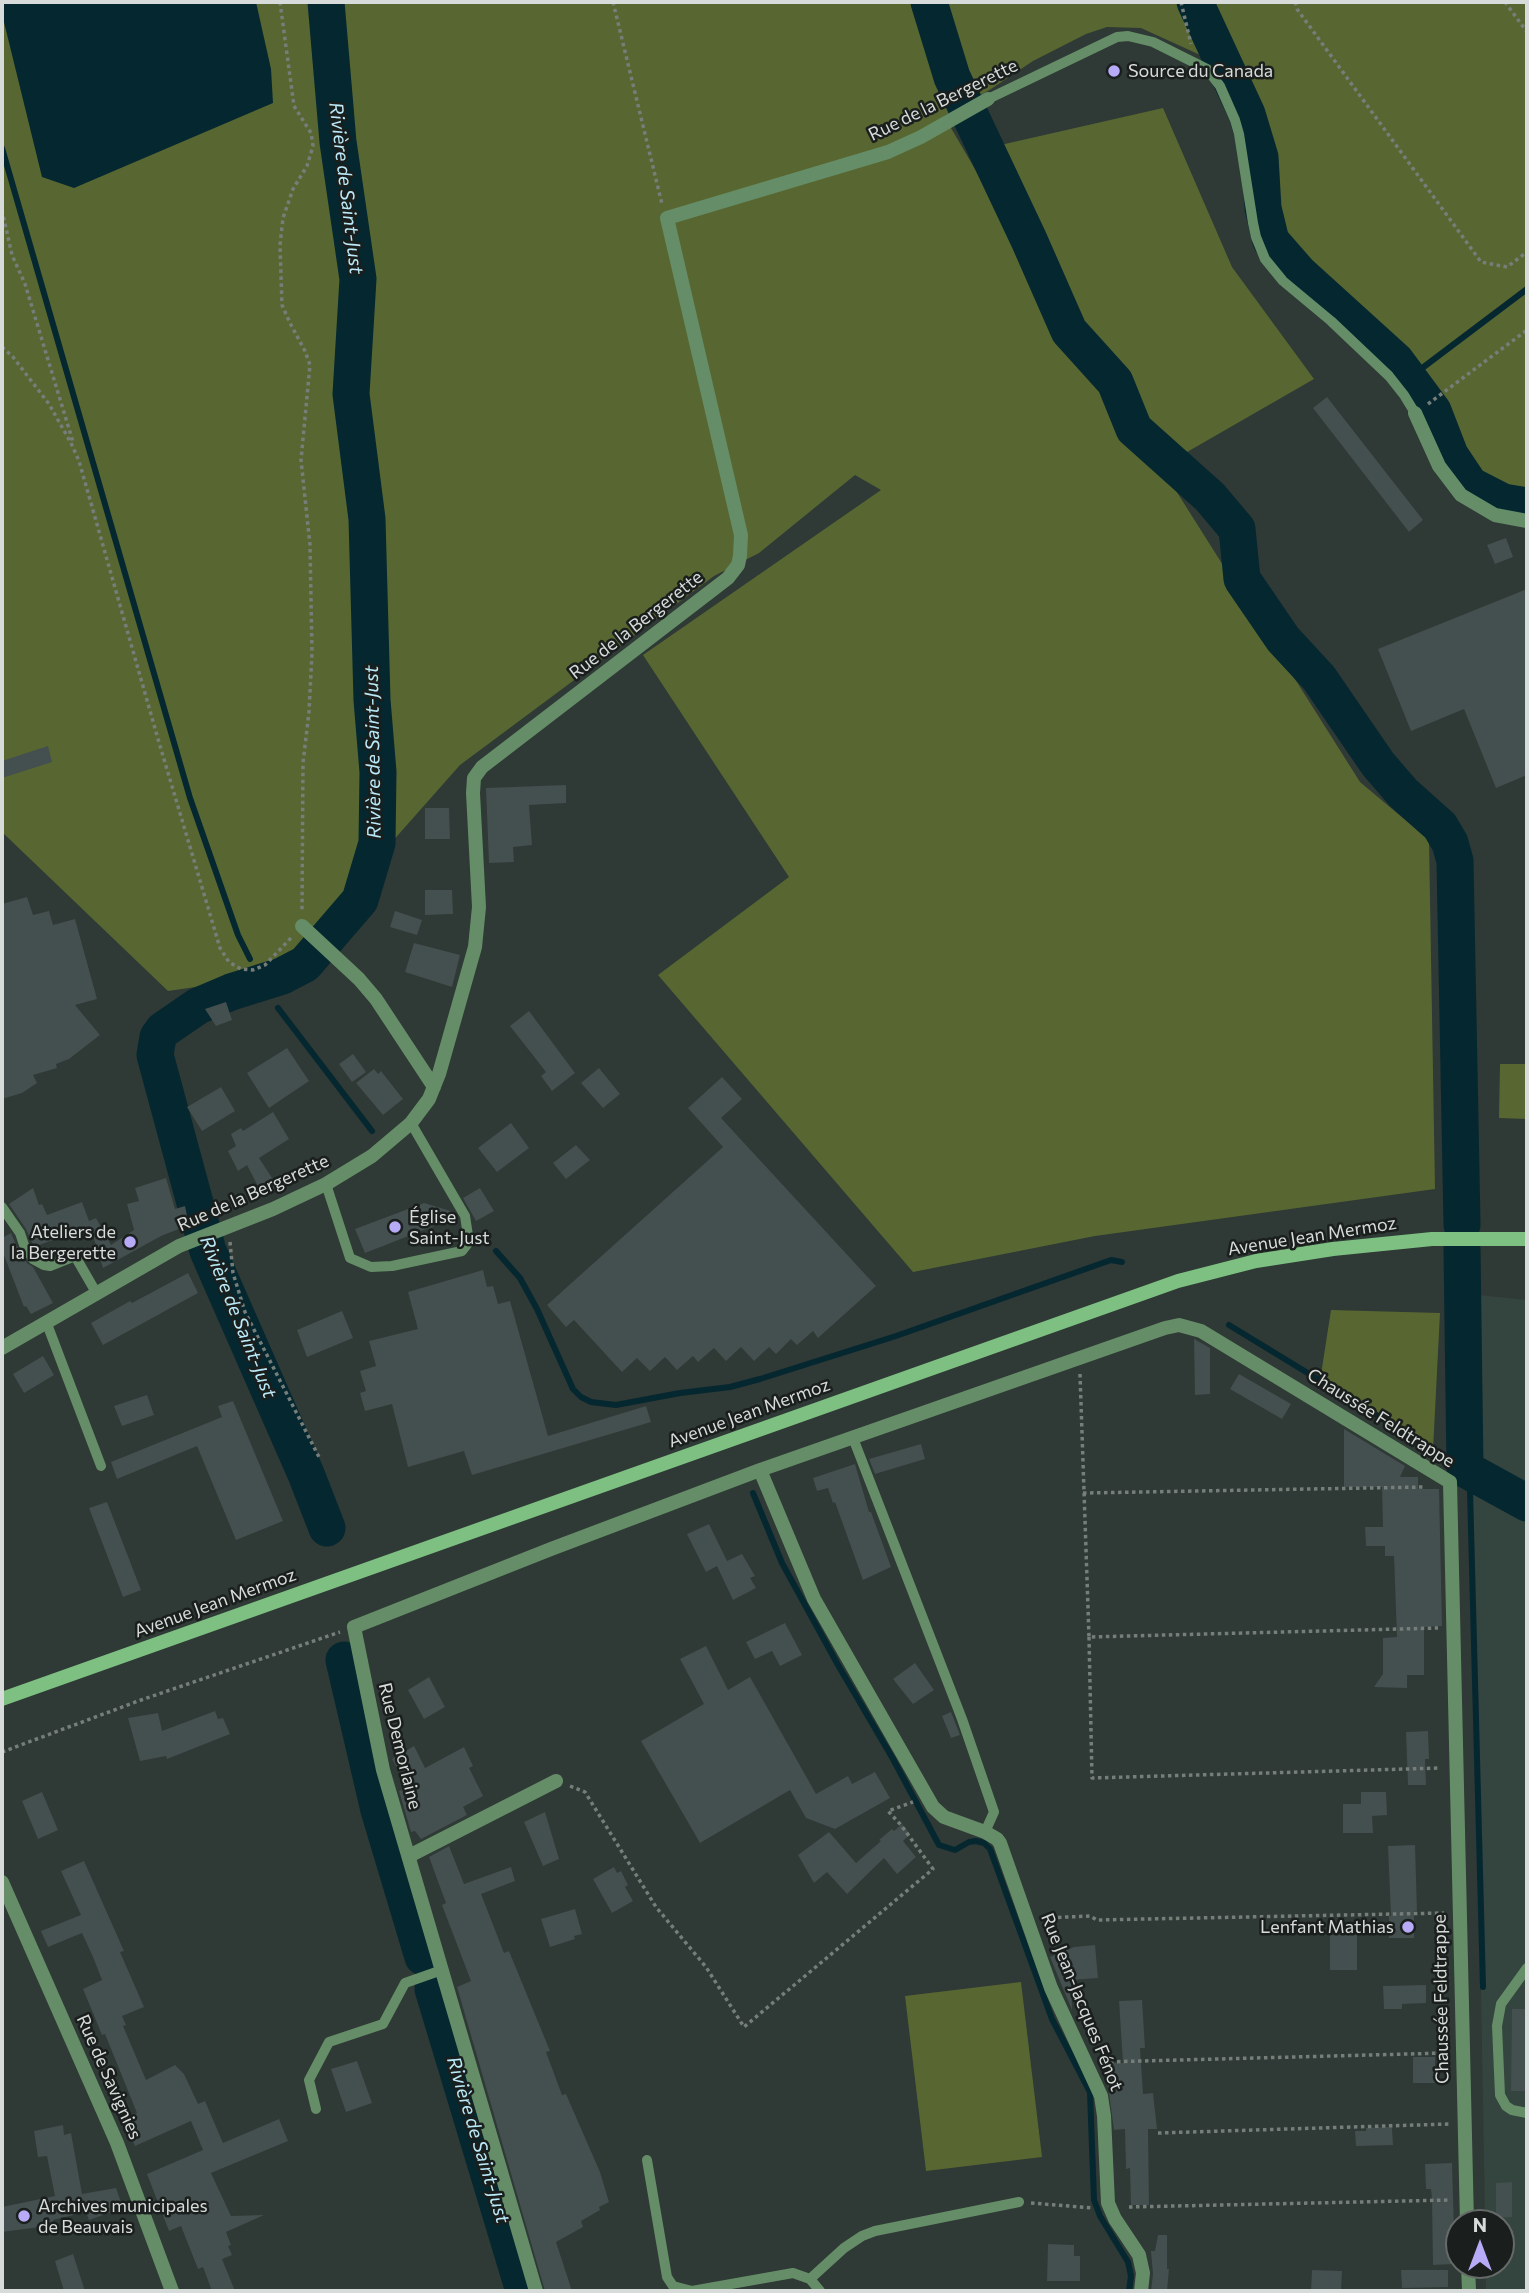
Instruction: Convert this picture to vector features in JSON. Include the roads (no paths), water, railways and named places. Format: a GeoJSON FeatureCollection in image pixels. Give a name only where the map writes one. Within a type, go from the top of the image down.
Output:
{"type":"FeatureCollection","features":[{"type":"Feature","properties":{"kind":"main road","name":"Avenue Jean Mermoz"},"geometry":{"type":"LineString","coordinates":[[2,1699],[1178,1282],[1256,1262],[1351,1247],[1432,1240],[1527,1240]]}},
{"type":"Feature","properties":{"kind":"street","name":"Rue de la Bergerette"},"geometry":{"type":"LineString","coordinates":[[2,1348],[190,1241],[273,1209],[326,1184],[372,1156],[411,1124],[434,1087],[478,931],[472,793],[474,778],[482,767],[728,578],[738,565],[741,535],[667,218],[888,152],[988,99]]}},
{"type":"Feature","properties":{"kind":"street"},"geometry":{"type":"LineString","coordinates":[[1415,413],[1439,466],[1461,495],[1495,515],[1527,521]]}},
{"type":"Feature","properties":{"kind":"street"},"geometry":{"type":"LineString","coordinates":[[302,926],[376,999],[434,1087]]}},
{"type":"Feature","properties":{"kind":"street","name":"Chaussée Feldtrappe"},"geometry":{"type":"LineString","coordinates":[[760,1470],[1080,1357],[1179,1325],[1194,1328],[1450,1482],[1466,2209]]}},
{"type":"Feature","properties":{"kind":"street"},"geometry":{"type":"LineString","coordinates":[[760,1470],[814,1599],[928,1797],[938,1813],[944,1817],[985,1832]]}},
{"type":"Feature","properties":{"kind":"street","name":"Rue Demorlaine"},"geometry":{"type":"LineString","coordinates":[[536,2291],[378,1749],[354,1627],[760,1470]]}},
{"type":"Feature","properties":{"kind":"street"},"geometry":{"type":"LineString","coordinates":[[409,1856],[556,1781]]}},
{"type":"Feature","properties":{"kind":"street","name":"Rue Jean-Jacques Fénot"},"geometry":{"type":"LineString","coordinates":[[985,1832],[1000,1843],[1051,1988],[1097,2086],[1103,2106],[1109,2208],[1139,2255],[1143,2273],[1141,2291]]}},
{"type":"Feature","properties":{"kind":"street","name":"Rue de Savignies"},"geometry":{"type":"LineString","coordinates":[[2,1882],[117,2143],[172,2291]]}},
{"type":"Feature","properties":{"kind":"lane","name":"Rue de la Bergerette"},"geometry":{"type":"LineString","coordinates":[[988,99],[1117,37],[1140,38],[1200,65],[1215,76],[1235,120],[1256,237],[1265,259],[1283,281],[1384,371],[1415,413]]}},
{"type":"Feature","properties":{"kind":"lane"},"geometry":{"type":"LineString","coordinates":[[326,1184],[350,1258],[371,1267],[392,1266],[462,1251],[469,1242],[465,1216],[411,1124]]}},
{"type":"Feature","properties":{"kind":"lane"},"geometry":{"type":"LineString","coordinates":[[2,1207],[20,1233],[33,1259],[50,1266],[75,1256],[97,1294]]}},
{"type":"Feature","properties":{"kind":"lane"},"geometry":{"type":"LineString","coordinates":[[47,1324],[101,1466]]}},
{"type":"Feature","properties":{"kind":"lane"},"geometry":{"type":"LineString","coordinates":[[853,1438],[914,1591],[994,1812],[985,1832]]}},
{"type":"Feature","properties":{"kind":"lane"},"geometry":{"type":"LineString","coordinates":[[1527,1968],[1501,2004],[1497,2026],[1500,2095],[1506,2106],[1512,2110],[1527,2113]]}},
{"type":"Feature","properties":{"kind":"lane"},"geometry":{"type":"LineString","coordinates":[[316,2109],[309,2080],[329,2042],[383,2024],[405,1983],[442,1970]]}},
{"type":"Feature","properties":{"kind":"lane"},"geometry":{"type":"LineString","coordinates":[[647,2160],[667,2277],[673,2286],[692,2291],[793,2273],[810,2279],[820,2291]]}},
{"type":"Feature","properties":{"kind":"lane"},"geometry":{"type":"LineString","coordinates":[[810,2279],[853,2241],[875,2231],[1019,2202]]}},
{"type":"Feature","properties":{"kind":"water"},"geometry":{"type":"Polygon","coordinates":[[[2,2],[256,2],[271,69],[273,103],[74,188],[42,177],[2,14],[2,2]]]}},
{"type":"Feature","properties":{"kind":"waterway","name":"Rivière de Saint-Just"},"geometry":{"type":"LineString","coordinates":[[326,2],[338,142],[358,279],[351,394],[367,519],[372,700],[378,772],[377,843],[360,900],[305,964],[282,976],[198,1006],[163,1030],[158,1037],[155,1055],[208,1251],[327,1528]]}},
{"type":"Feature","properties":{"kind":"waterway"},"geometry":{"type":"LineString","coordinates":[[929,2],[952,77],[1069,331],[1115,382],[1134,429],[1210,497],[1237,529],[1242,579],[1283,639],[1319,678],[1378,764],[1403,793],[1440,826],[1450,843],[1455,861],[1462,1225]]}},
{"type":"Feature","properties":{"kind":"waterway"},"geometry":{"type":"LineString","coordinates":[[1195,2],[1247,114],[1260,157],[1263,208],[1271,241],[1299,273],[1396,361],[1433,411],[1450,455],[1470,485],[1503,502],[1527,506]]}},
{"type":"Feature","properties":{"kind":"waterway"},"geometry":{"type":"LineString","coordinates":[[2,148],[190,798],[238,935],[250,959]]}},
{"type":"Feature","properties":{"kind":"waterway"},"geometry":{"type":"LineString","coordinates":[[1409,378],[1527,289]]}},
{"type":"Feature","properties":{"kind":"waterway"},"geometry":{"type":"LineString","coordinates":[[278,1008],[372,1131]]}},
{"type":"Feature","properties":{"kind":"waterway"},"geometry":{"type":"LineString","coordinates":[[1462,1249],[1465,1469],[1527,1503]]}},
{"type":"Feature","properties":{"kind":"waterway"},"geometry":{"type":"LineString","coordinates":[[496,1251],[520,1278],[573,1389],[591,1402],[616,1405],[730,1387],[760,1379],[896,1336],[1111,1260],[1122,1262]]}},
{"type":"Feature","properties":{"kind":"waterway"},"geometry":{"type":"LineString","coordinates":[[1229,1325],[1465,1469],[1470,1490],[1483,1987]]}},
{"type":"Feature","properties":{"kind":"waterway"},"geometry":{"type":"LineString","coordinates":[[753,1493],[782,1563],[939,1845],[955,1850],[976,1841],[984,1843],[990,1849],[1052,2019],[1090,2092],[1094,2200],[1100,2216],[1128,2262],[1131,2276],[1129,2291]]}},
{"type":"Feature","properties":{"kind":"waterway","name":"Rivière de Saint-Just"},"geometry":{"type":"LineString","coordinates":[[344,1660],[379,1810],[423,1957]]}},
{"type":"Feature","properties":{"kind":"waterway","name":"Rivière de Saint-Just"},"geometry":{"type":"LineString","coordinates":[[433,1989],[524,2291]]}},
{"type":"Feature","properties":{"kind":"place","name":"Source du Canada"},"geometry":{"type":"Point","coordinates":[1114,71]}},
{"type":"Feature","properties":{"kind":"place","name":"Église Saint-Just"},"geometry":{"type":"Point","coordinates":[395,1227]}},
{"type":"Feature","properties":{"kind":"place","name":"Ateliers de la Bergerette"},"geometry":{"type":"Point","coordinates":[130,1242]}},
{"type":"Feature","properties":{"kind":"place","name":"Lenfant Mathias"},"geometry":{"type":"Point","coordinates":[1408,1927]}},
{"type":"Feature","properties":{"kind":"place","name":"Archives municipales de Beauvais"},"geometry":{"type":"Point","coordinates":[24,2216]}}]}
